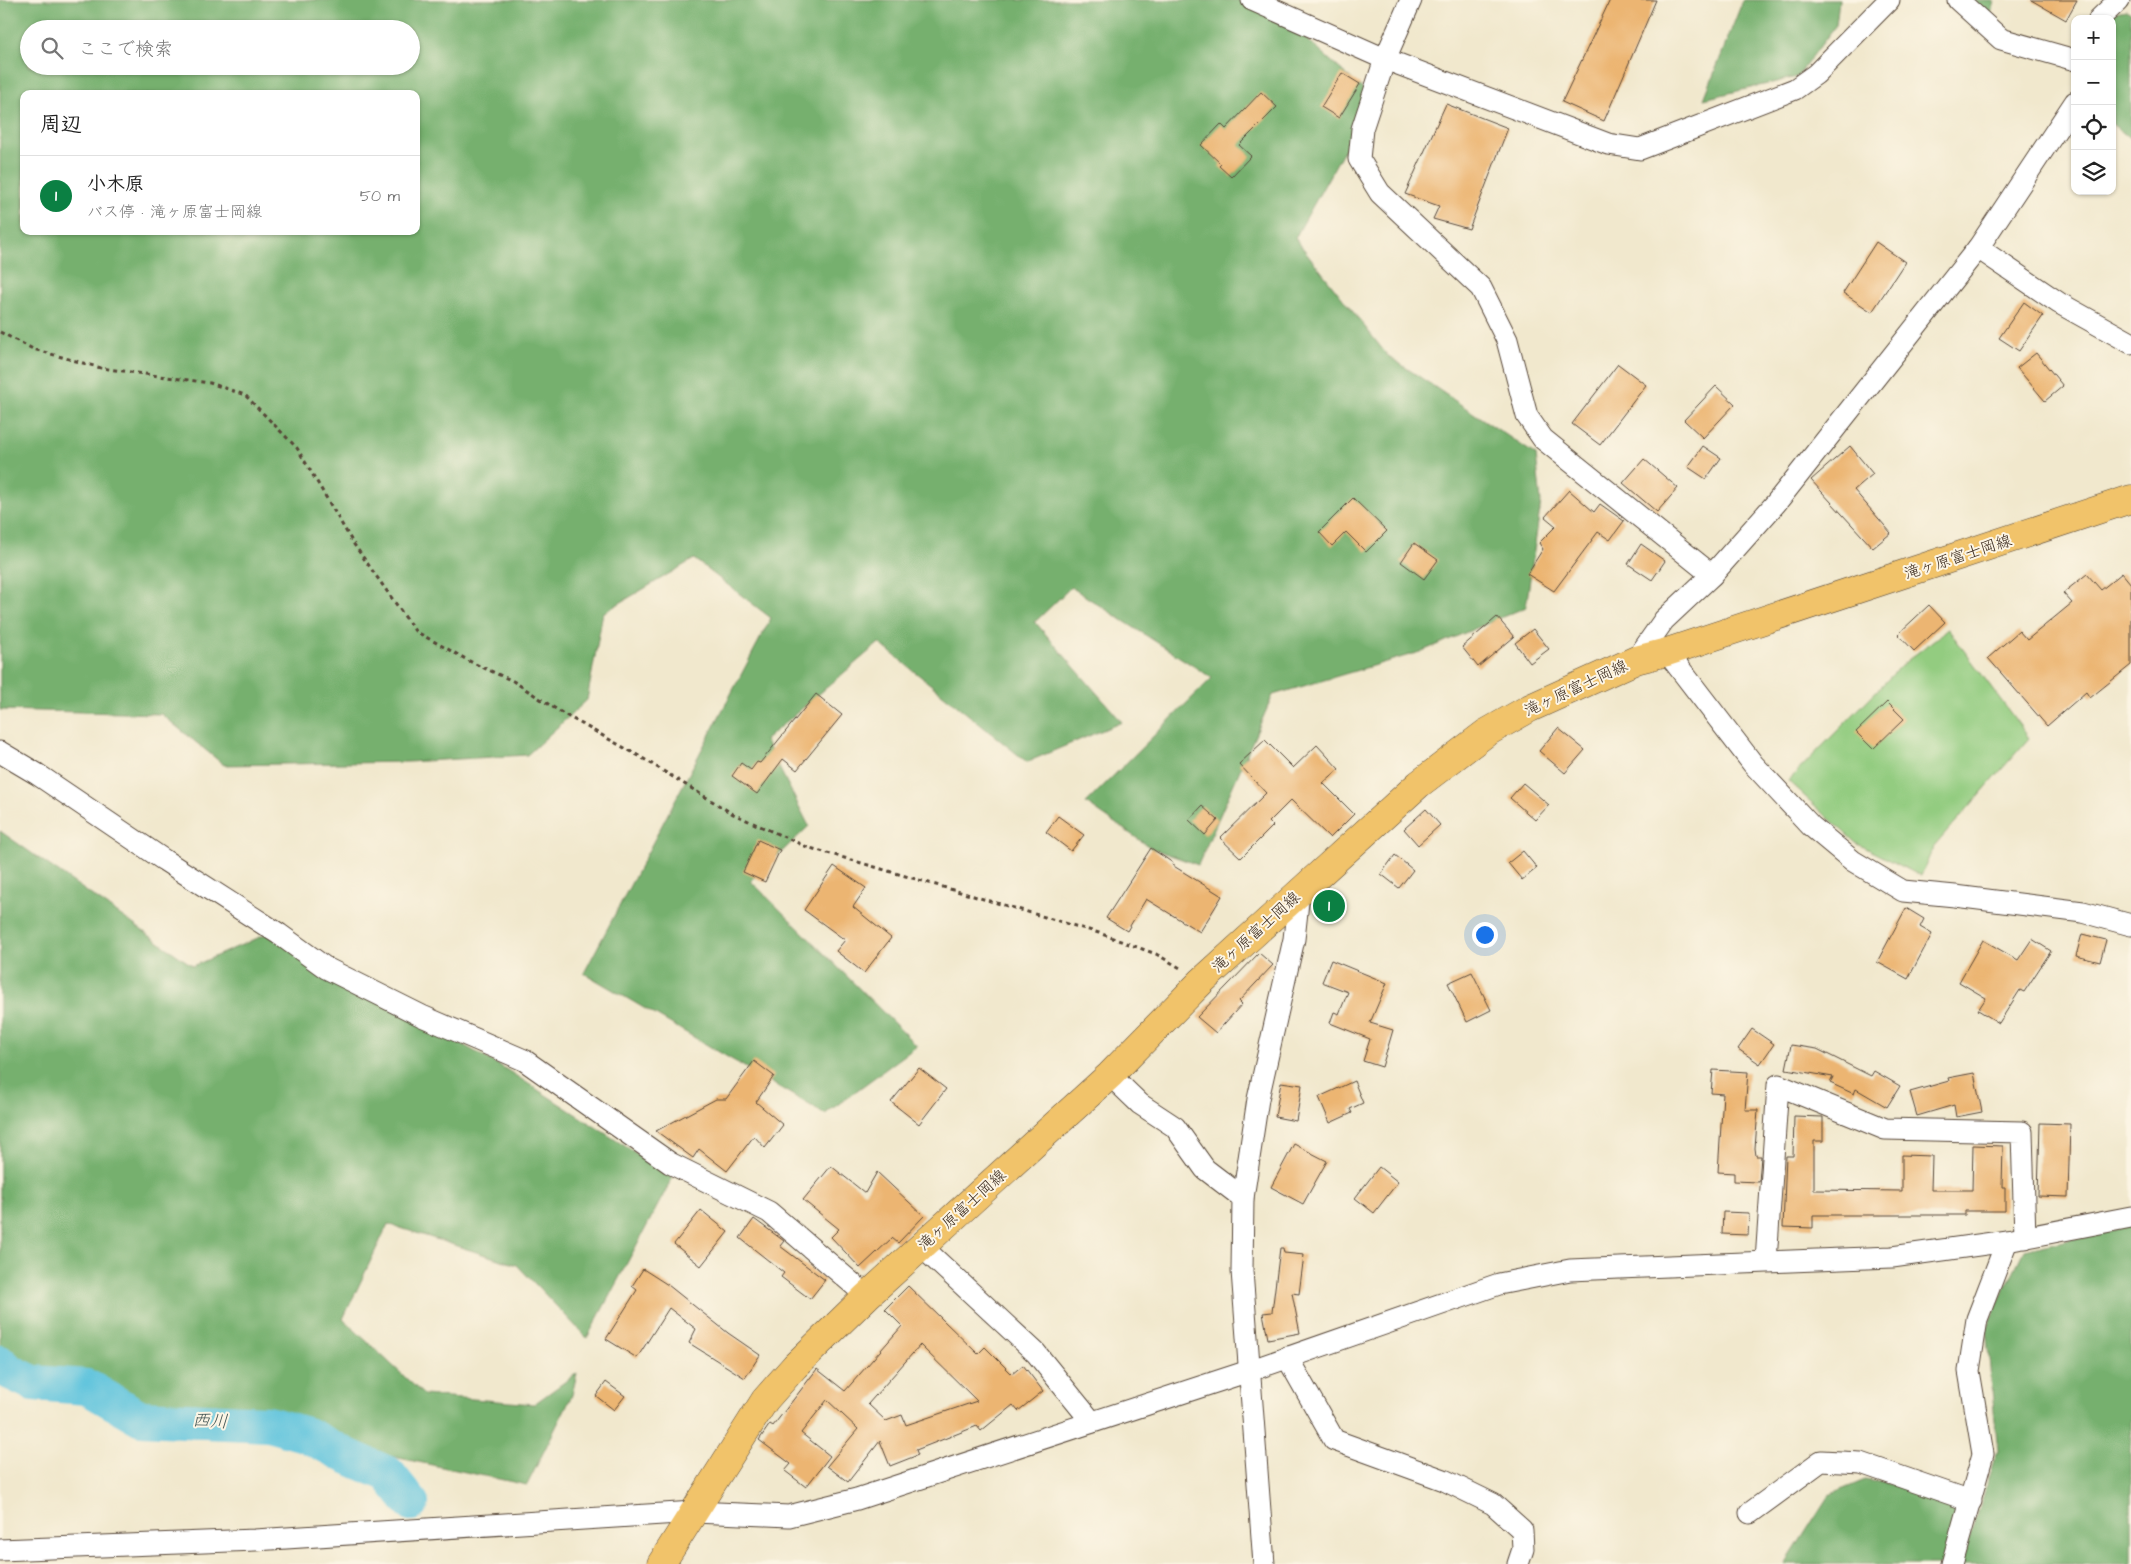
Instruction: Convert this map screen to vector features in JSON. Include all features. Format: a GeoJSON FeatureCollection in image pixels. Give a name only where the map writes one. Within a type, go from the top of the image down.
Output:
{"type":"FeatureCollection","features":[{"type":"Feature","properties":{"kind":"main road","name":"滝ヶ原富士岡線"},"geometry":{"type":"LineString","coordinates":[[661,1564],[765,1400],[795,1366],[867,1296],[1110,1075],[1202,981],[1419,784],[1486,733],[1530,708],[1636,660],[1667,652],[2131,499]]}},
{"type":"Feature","properties":{"kind":"street"},"geometry":{"type":"LineString","coordinates":[[1252,0],[1385,59],[1608,144],[1640,149],[1795,89],[1816,74],[1889,0]]}},
{"type":"Feature","properties":{"kind":"street"},"geometry":{"type":"LineString","coordinates":[[1412,0],[1385,59],[1362,129],[1359,159],[1380,193],[1481,288],[1507,340],[1527,416],[1543,439],[1712,575]]}},
{"type":"Feature","properties":{"kind":"street"},"geometry":{"type":"LineString","coordinates":[[1958,0],[2001,39],[2071,59]]}},
{"type":"Feature","properties":{"kind":"street"},"geometry":{"type":"LineString","coordinates":[[2102,15],[2119,0]]}},
{"type":"Feature","properties":{"kind":"street"},"geometry":{"type":"LineString","coordinates":[[1636,660],[1664,620],[1712,575],[1776,503],[1978,248],[2073,105]]}},
{"type":"Feature","properties":{"kind":"street"},"geometry":{"type":"LineString","coordinates":[[1978,248],[2059,303],[2131,344]]}},
{"type":"Feature","properties":{"kind":"street"},"geometry":{"type":"LineString","coordinates":[[1667,652],[1753,764],[1811,826],[1853,862],[1903,891],[2083,912],[2131,925]]}},
{"type":"Feature","properties":{"kind":"street"},"geometry":{"type":"LineString","coordinates":[[0,752],[37,774],[164,860],[279,934],[326,968],[422,1016],[524,1060],[670,1164],[769,1212],[867,1296]]}},
{"type":"Feature","properties":{"kind":"street"},"geometry":{"type":"LineString","coordinates":[[1264,1564],[1242,1271],[1243,1198],[1258,1099],[1294,939],[1299,893]]}},
{"type":"Feature","properties":{"kind":"street"},"geometry":{"type":"LineString","coordinates":[[1110,1075],[1140,1104],[1175,1127],[1205,1169],[1243,1198]]}},
{"type":"Feature","properties":{"kind":"street"},"geometry":{"type":"LineString","coordinates":[[1766,1262],[1778,1085],[1885,1129],[2022,1132],[2016,1240],[1977,1318],[1968,1371],[1983,1454],[1952,1564]]}},
{"type":"Feature","properties":{"kind":"street"},"geometry":{"type":"LineString","coordinates":[[0,1550],[81,1545],[255,1540],[694,1512],[789,1516],[857,1499],[1249,1370],[1499,1284],[1561,1272],[1892,1258],[2016,1240],[2131,1218]]}},
{"type":"Feature","properties":{"kind":"street"},"geometry":{"type":"LineString","coordinates":[[922,1247],[1036,1353],[1092,1422]]}},
{"type":"Feature","properties":{"kind":"street"},"geometry":{"type":"LineString","coordinates":[[1287,1357],[1334,1440],[1444,1480],[1493,1504],[1522,1530],[1523,1549],[1518,1564]]}},
{"type":"Feature","properties":{"kind":"street"},"geometry":{"type":"LineString","coordinates":[[1750,1514],[1821,1461],[1861,1464],[1971,1501]]}},
{"type":"Feature","properties":{"kind":"street"},"geometry":{"type":"LineString","coordinates":[[65,1564],[81,1545]]}},
{"type":"Feature","properties":{"kind":"path"},"geometry":{"type":"LineString","coordinates":[[0,332],[33,350],[101,368],[210,383],[245,395],[297,448],[353,543],[415,631],[473,663],[513,681],[733,814],[807,847],[1098,933],[1156,954],[1202,981]]}},
{"type":"Feature","properties":{"kind":"green space"},"geometry":{"type":"Polygon","coordinates":[[[0,0],[1262,0],[1373,98],[1295,238],[1387,355],[1536,455],[1541,502],[1526,607],[1420,652],[1273,695],[1198,865],[1151,848],[1086,803],[1212,678],[1071,587],[1035,622],[1122,722],[1027,762],[879,643],[765,740],[809,826],[751,881],[917,1046],[825,1114],[584,973],[771,618],[694,559],[603,613],[587,700],[527,755],[408,762],[224,765],[161,714],[0,710],[0,0]]]}},
{"type":"Feature","properties":{"kind":"green space"},"geometry":{"type":"Polygon","coordinates":[[[1743,0],[1839,0],[1836,25],[1797,77],[1704,99],[1743,0]]]}},
{"type":"Feature","properties":{"kind":"green space"},"geometry":{"type":"Polygon","coordinates":[[[1973,0],[1994,0],[1990,17],[1973,0]]]}},
{"type":"Feature","properties":{"kind":"green space"},"geometry":{"type":"Polygon","coordinates":[[[2126,10],[2131,13],[2131,139],[2116,127],[2116,15],[2104,14],[2126,10]]]}},
{"type":"Feature","properties":{"kind":"green space"},"geometry":{"type":"Polygon","coordinates":[[[1948,629],[2029,738],[1933,848],[1921,876],[1856,843],[1788,781],[1903,664],[1948,629]]]}},
{"type":"Feature","properties":{"kind":"green space"},"geometry":{"type":"Polygon","coordinates":[[[0,831],[193,966],[267,934],[504,1068],[673,1177],[587,1338],[517,1265],[388,1224],[343,1319],[424,1395],[534,1404],[577,1373],[572,1395],[527,1485],[176,1411],[0,1369],[0,831]]]}},
{"type":"Feature","properties":{"kind":"green space"},"geometry":{"type":"Polygon","coordinates":[[[2131,1226],[2131,1564],[1961,1564],[1998,1451],[1986,1328],[2024,1250],[2131,1226]]]}},
{"type":"Feature","properties":{"kind":"green space"},"geometry":{"type":"Polygon","coordinates":[[[1865,1480],[1908,1487],[1962,1502],[1945,1564],[1785,1564],[1829,1495],[1865,1480]]]}},
{"type":"Feature","properties":{"kind":"building"},"geometry":{"type":"Polygon","coordinates":[[[1610,0],[1656,0],[1604,121],[1562,102],[1610,0]]]}},
{"type":"Feature","properties":{"kind":"building"},"geometry":{"type":"Polygon","coordinates":[[[2031,0],[2077,0],[2066,20],[2031,0]]]}},
{"type":"Feature","properties":{"kind":"building"},"geometry":{"type":"Polygon","coordinates":[[[1342,73],[1360,84],[1339,118],[1321,107],[1342,73]]]}},
{"type":"Feature","properties":{"kind":"building"},"geometry":{"type":"Polygon","coordinates":[[[1261,92],[1277,107],[1239,145],[1251,156],[1231,177],[1219,166],[1221,164],[1201,145],[1221,124],[1226,129],[1261,92]]]}},
{"type":"Feature","properties":{"kind":"building"},"geometry":{"type":"Polygon","coordinates":[[[1446,104],[1508,128],[1469,229],[1433,219],[1439,206],[1405,194],[1446,104]]]}},
{"type":"Feature","properties":{"kind":"building"},"geometry":{"type":"Polygon","coordinates":[[[1876,242],[1905,262],[1872,312],[1843,293],[1876,242]]]}},
{"type":"Feature","properties":{"kind":"building"},"geometry":{"type":"Polygon","coordinates":[[[2024,302],[2043,316],[2019,351],[1999,338],[2024,302]]]}},
{"type":"Feature","properties":{"kind":"building"},"geometry":{"type":"Polygon","coordinates":[[[2036,353],[2063,386],[2045,401],[2017,368],[2036,353]]]}},
{"type":"Feature","properties":{"kind":"building"},"geometry":{"type":"Polygon","coordinates":[[[1618,364],[1646,385],[1600,445],[1572,424],[1618,364]]]}},
{"type":"Feature","properties":{"kind":"building"},"geometry":{"type":"Polygon","coordinates":[[[1716,386],[1735,404],[1703,438],[1684,420],[1716,386]]]}},
{"type":"Feature","properties":{"kind":"building"},"geometry":{"type":"Polygon","coordinates":[[[1703,446],[1721,458],[1706,479],[1688,467],[1703,446]]]}},
{"type":"Feature","properties":{"kind":"building"},"geometry":{"type":"Polygon","coordinates":[[[1850,446],[1873,474],[1854,490],[1891,533],[1873,548],[1811,480],[1850,446]]]}},
{"type":"Feature","properties":{"kind":"building"},"geometry":{"type":"Polygon","coordinates":[[[1644,459],[1678,488],[1657,512],[1623,483],[1644,459]]]}},
{"type":"Feature","properties":{"kind":"building"},"geometry":{"type":"Polygon","coordinates":[[[1569,490],[1594,512],[1600,504],[1624,521],[1610,540],[1598,532],[1554,591],[1527,574],[1543,549],[1539,543],[1556,526],[1545,517],[1569,490]]]}},
{"type":"Feature","properties":{"kind":"building"},"geometry":{"type":"Polygon","coordinates":[[[1353,498],[1387,531],[1366,552],[1346,532],[1332,546],[1319,532],[1353,498]]]}},
{"type":"Feature","properties":{"kind":"building"},"geometry":{"type":"Polygon","coordinates":[[[1414,543],[1438,560],[1424,579],[1401,562],[1414,543]]]}},
{"type":"Feature","properties":{"kind":"building"},"geometry":{"type":"Polygon","coordinates":[[[1641,544],[1665,561],[1652,580],[1628,564],[1641,544]]]}},
{"type":"Feature","properties":{"kind":"building"},"geometry":{"type":"Polygon","coordinates":[[[2122,573],[2131,584],[2131,665],[2090,698],[2086,692],[2047,726],[1988,658],[2019,631],[2027,640],[2072,603],[2063,593],[2087,574],[2101,590],[2122,573]]]}},
{"type":"Feature","properties":{"kind":"building"},"geometry":{"type":"Polygon","coordinates":[[[1929,605],[1945,622],[1914,651],[1898,634],[1929,605]]]}},
{"type":"Feature","properties":{"kind":"building"},"geometry":{"type":"Polygon","coordinates":[[[1497,617],[1514,637],[1478,667],[1462,647],[1497,617]]]}},
{"type":"Feature","properties":{"kind":"building"},"geometry":{"type":"Polygon","coordinates":[[[1533,629],[1549,649],[1530,663],[1515,643],[1533,629]]]}},
{"type":"Feature","properties":{"kind":"building"},"geometry":{"type":"Polygon","coordinates":[[[816,694],[842,715],[797,770],[783,759],[757,794],[732,776],[741,763],[751,770],[757,762],[760,763],[816,694]]]}},
{"type":"Feature","properties":{"kind":"building"},"geometry":{"type":"Polygon","coordinates":[[[1887,702],[1904,719],[1873,749],[1856,732],[1887,702]]]}},
{"type":"Feature","properties":{"kind":"building"},"geometry":{"type":"Polygon","coordinates":[[[1558,728],[1585,750],[1565,773],[1539,751],[1558,728]]]}},
{"type":"Feature","properties":{"kind":"building"},"geometry":{"type":"Polygon","coordinates":[[[1265,740],[1293,768],[1317,745],[1339,769],[1323,783],[1354,814],[1330,838],[1291,800],[1269,822],[1273,826],[1241,858],[1220,838],[1266,793],[1239,764],[1265,740]]]}},
{"type":"Feature","properties":{"kind":"building"},"geometry":{"type":"Polygon","coordinates":[[[1523,783],[1549,805],[1535,820],[1510,798],[1523,783]]]}},
{"type":"Feature","properties":{"kind":"building"},"geometry":{"type":"Polygon","coordinates":[[[1202,806],[1218,820],[1205,835],[1189,820],[1202,806]]]}},
{"type":"Feature","properties":{"kind":"building"},"geometry":{"type":"Polygon","coordinates":[[[1426,809],[1440,825],[1418,845],[1404,829],[1426,809]]]}},
{"type":"Feature","properties":{"kind":"building"},"geometry":{"type":"Polygon","coordinates":[[[1058,816],[1084,835],[1071,851],[1046,832],[1058,816]]]}},
{"type":"Feature","properties":{"kind":"building"},"geometry":{"type":"Polygon","coordinates":[[[758,840],[780,850],[765,882],[743,872],[758,840]]]}},
{"type":"Feature","properties":{"kind":"building"},"geometry":{"type":"Polygon","coordinates":[[[1151,848],[1173,863],[1172,865],[1222,896],[1200,932],[1146,899],[1127,931],[1106,918],[1151,848]]]}},
{"type":"Feature","properties":{"kind":"building"},"geometry":{"type":"Polygon","coordinates":[[[1523,851],[1537,868],[1522,880],[1508,863],[1523,851]]]}},
{"type":"Feature","properties":{"kind":"building"},"geometry":{"type":"Polygon","coordinates":[[[1395,855],[1413,870],[1399,888],[1381,874],[1395,855]]]}},
{"type":"Feature","properties":{"kind":"building"},"geometry":{"type":"Polygon","coordinates":[[[834,866],[866,888],[853,907],[891,938],[864,973],[836,951],[845,940],[804,910],[834,866]]]}},
{"type":"Feature","properties":{"kind":"building"},"geometry":{"type":"Polygon","coordinates":[[[1906,908],[1924,919],[1920,927],[1932,934],[1908,979],[1877,962],[1906,908]]]}},
{"type":"Feature","properties":{"kind":"building"},"geometry":{"type":"Polygon","coordinates":[[[2082,934],[2106,940],[2100,962],[2076,956],[2082,934]]]}},
{"type":"Feature","properties":{"kind":"building"},"geometry":{"type":"Polygon","coordinates":[[[2032,939],[2051,951],[2024,992],[2020,990],[1999,1023],[1978,1010],[1986,998],[1959,982],[1983,940],[2018,960],[2032,939]]]}},
{"type":"Feature","properties":{"kind":"building"},"geometry":{"type":"Polygon","coordinates":[[[1259,953],[1273,965],[1239,1001],[1242,1004],[1216,1033],[1197,1017],[1259,953]]]}},
{"type":"Feature","properties":{"kind":"building"},"geometry":{"type":"Polygon","coordinates":[[[1331,960],[1387,983],[1370,1023],[1393,1030],[1382,1067],[1363,1061],[1370,1039],[1330,1023],[1334,1012],[1339,1014],[1348,992],[1322,982],[1331,960]]]}},
{"type":"Feature","properties":{"kind":"building"},"geometry":{"type":"Polygon","coordinates":[[[1472,972],[1491,1010],[1467,1022],[1448,983],[1472,972]]]}},
{"type":"Feature","properties":{"kind":"building"},"geometry":{"type":"Polygon","coordinates":[[[1752,1029],[1774,1044],[1760,1064],[1738,1049],[1752,1029]]]}},
{"type":"Feature","properties":{"kind":"building"},"geometry":{"type":"Polygon","coordinates":[[[1791,1045],[1817,1049],[1871,1076],[1874,1071],[1900,1086],[1887,1107],[1856,1089],[1854,1094],[1830,1083],[1833,1077],[1786,1069],[1791,1045]]]}},
{"type":"Feature","properties":{"kind":"building"},"geometry":{"type":"Polygon","coordinates":[[[754,1061],[774,1076],[756,1102],[783,1125],[765,1148],[754,1136],[727,1171],[699,1149],[693,1158],[656,1131],[716,1099],[726,1099],[754,1061]]]}},
{"type":"Feature","properties":{"kind":"building"},"geometry":{"type":"Polygon","coordinates":[[[919,1068],[946,1089],[919,1124],[891,1102],[919,1068]]]}},
{"type":"Feature","properties":{"kind":"building"},"geometry":{"type":"Polygon","coordinates":[[[1713,1070],[1748,1072],[1745,1110],[1758,1110],[1755,1148],[1756,1156],[1761,1156],[1759,1182],[1734,1181],[1734,1173],[1718,1172],[1723,1094],[1711,1093],[1713,1070]]]}},
{"type":"Feature","properties":{"kind":"building"},"geometry":{"type":"Polygon","coordinates":[[[1974,1073],[1982,1112],[1956,1117],[1954,1105],[1917,1116],[1910,1092],[1949,1081],[1948,1078],[1974,1073]]]}},
{"type":"Feature","properties":{"kind":"building"},"geometry":{"type":"Polygon","coordinates":[[[1354,1081],[1363,1103],[1350,1109],[1352,1113],[1330,1123],[1319,1097],[1354,1081]]]}},
{"type":"Feature","properties":{"kind":"building"},"geometry":{"type":"Polygon","coordinates":[[[1281,1082],[1302,1085],[1296,1121],[1275,1117],[1281,1082]]]}},
{"type":"Feature","properties":{"kind":"building"},"geometry":{"type":"Polygon","coordinates":[[[1794,1116],[1823,1117],[1823,1141],[1814,1141],[1814,1190],[1902,1191],[1902,1155],[1932,1156],[1931,1190],[1972,1190],[1973,1145],[2003,1146],[2002,1187],[2005,1187],[2005,1211],[1965,1211],[1965,1215],[1813,1215],[1813,1228],[1783,1227],[1786,1156],[1793,1156],[1794,1116]]]}},
{"type":"Feature","properties":{"kind":"building"},"geometry":{"type":"Polygon","coordinates":[[[2040,1123],[2070,1124],[2068,1197],[2038,1196],[2040,1123]]]}},
{"type":"Feature","properties":{"kind":"building"},"geometry":{"type":"Polygon","coordinates":[[[1294,1144],[1327,1161],[1303,1204],[1271,1187],[1294,1144]]]}},
{"type":"Feature","properties":{"kind":"building"},"geometry":{"type":"Polygon","coordinates":[[[831,1166],[865,1193],[877,1172],[924,1216],[898,1243],[892,1238],[860,1268],[831,1237],[839,1229],[803,1200],[831,1166]]]}},
{"type":"Feature","properties":{"kind":"building"},"geometry":{"type":"Polygon","coordinates":[[[1379,1167],[1398,1182],[1374,1213],[1355,1198],[1379,1167]]]}},
{"type":"Feature","properties":{"kind":"building"},"geometry":{"type":"Polygon","coordinates":[[[701,1210],[728,1232],[701,1266],[674,1244],[701,1210]]]}},
{"type":"Feature","properties":{"kind":"building"},"geometry":{"type":"Polygon","coordinates":[[[1723,1212],[1749,1213],[1748,1235],[1722,1234],[1723,1212]]]}},
{"type":"Feature","properties":{"kind":"building"},"geometry":{"type":"Polygon","coordinates":[[[754,1219],[784,1241],[780,1246],[825,1280],[810,1299],[781,1277],[784,1273],[740,1238],[754,1219]]]}},
{"type":"Feature","properties":{"kind":"building"},"geometry":{"type":"Polygon","coordinates":[[[1280,1248],[1283,1248],[1284,1253],[1304,1255],[1299,1294],[1292,1293],[1300,1333],[1268,1339],[1263,1313],[1272,1312],[1280,1248]]]}},
{"type":"Feature","properties":{"kind":"building"},"geometry":{"type":"Polygon","coordinates":[[[643,1269],[668,1285],[728,1333],[760,1355],[745,1378],[689,1343],[696,1329],[669,1308],[637,1358],[606,1339],[637,1290],[632,1286],[643,1269]]]}},
{"type":"Feature","properties":{"kind":"building"},"geometry":{"type":"Polygon","coordinates":[[[908,1286],[978,1354],[985,1347],[1012,1374],[1023,1365],[1043,1391],[1018,1411],[1013,1405],[981,1431],[977,1426],[916,1450],[918,1455],[890,1466],[880,1441],[848,1482],[827,1466],[858,1429],[827,1400],[801,1433],[830,1456],[806,1487],[785,1471],[791,1464],[759,1440],[770,1424],[773,1426],[817,1369],[845,1391],[902,1326],[885,1309],[908,1286]],[[920,1345],[868,1404],[886,1421],[902,1415],[906,1425],[977,1401],[920,1345]]]}},
{"type":"Feature","properties":{"kind":"building"},"geometry":{"type":"Polygon","coordinates":[[[606,1382],[625,1396],[614,1410],[596,1396],[606,1382]]]}},
{"type":"Feature","properties":{"kind":"waterway","name":"西川"},"geometry":{"type":"LineString","coordinates":[[0,1363],[10,1372],[33,1383],[87,1387],[141,1418],[268,1424],[307,1435],[347,1456],[388,1474],[411,1503]]}},
{"type":"Feature","properties":{"kind":"place","name":"小木原"},"geometry":{"type":"Point","coordinates":[1329,906]}}]}
